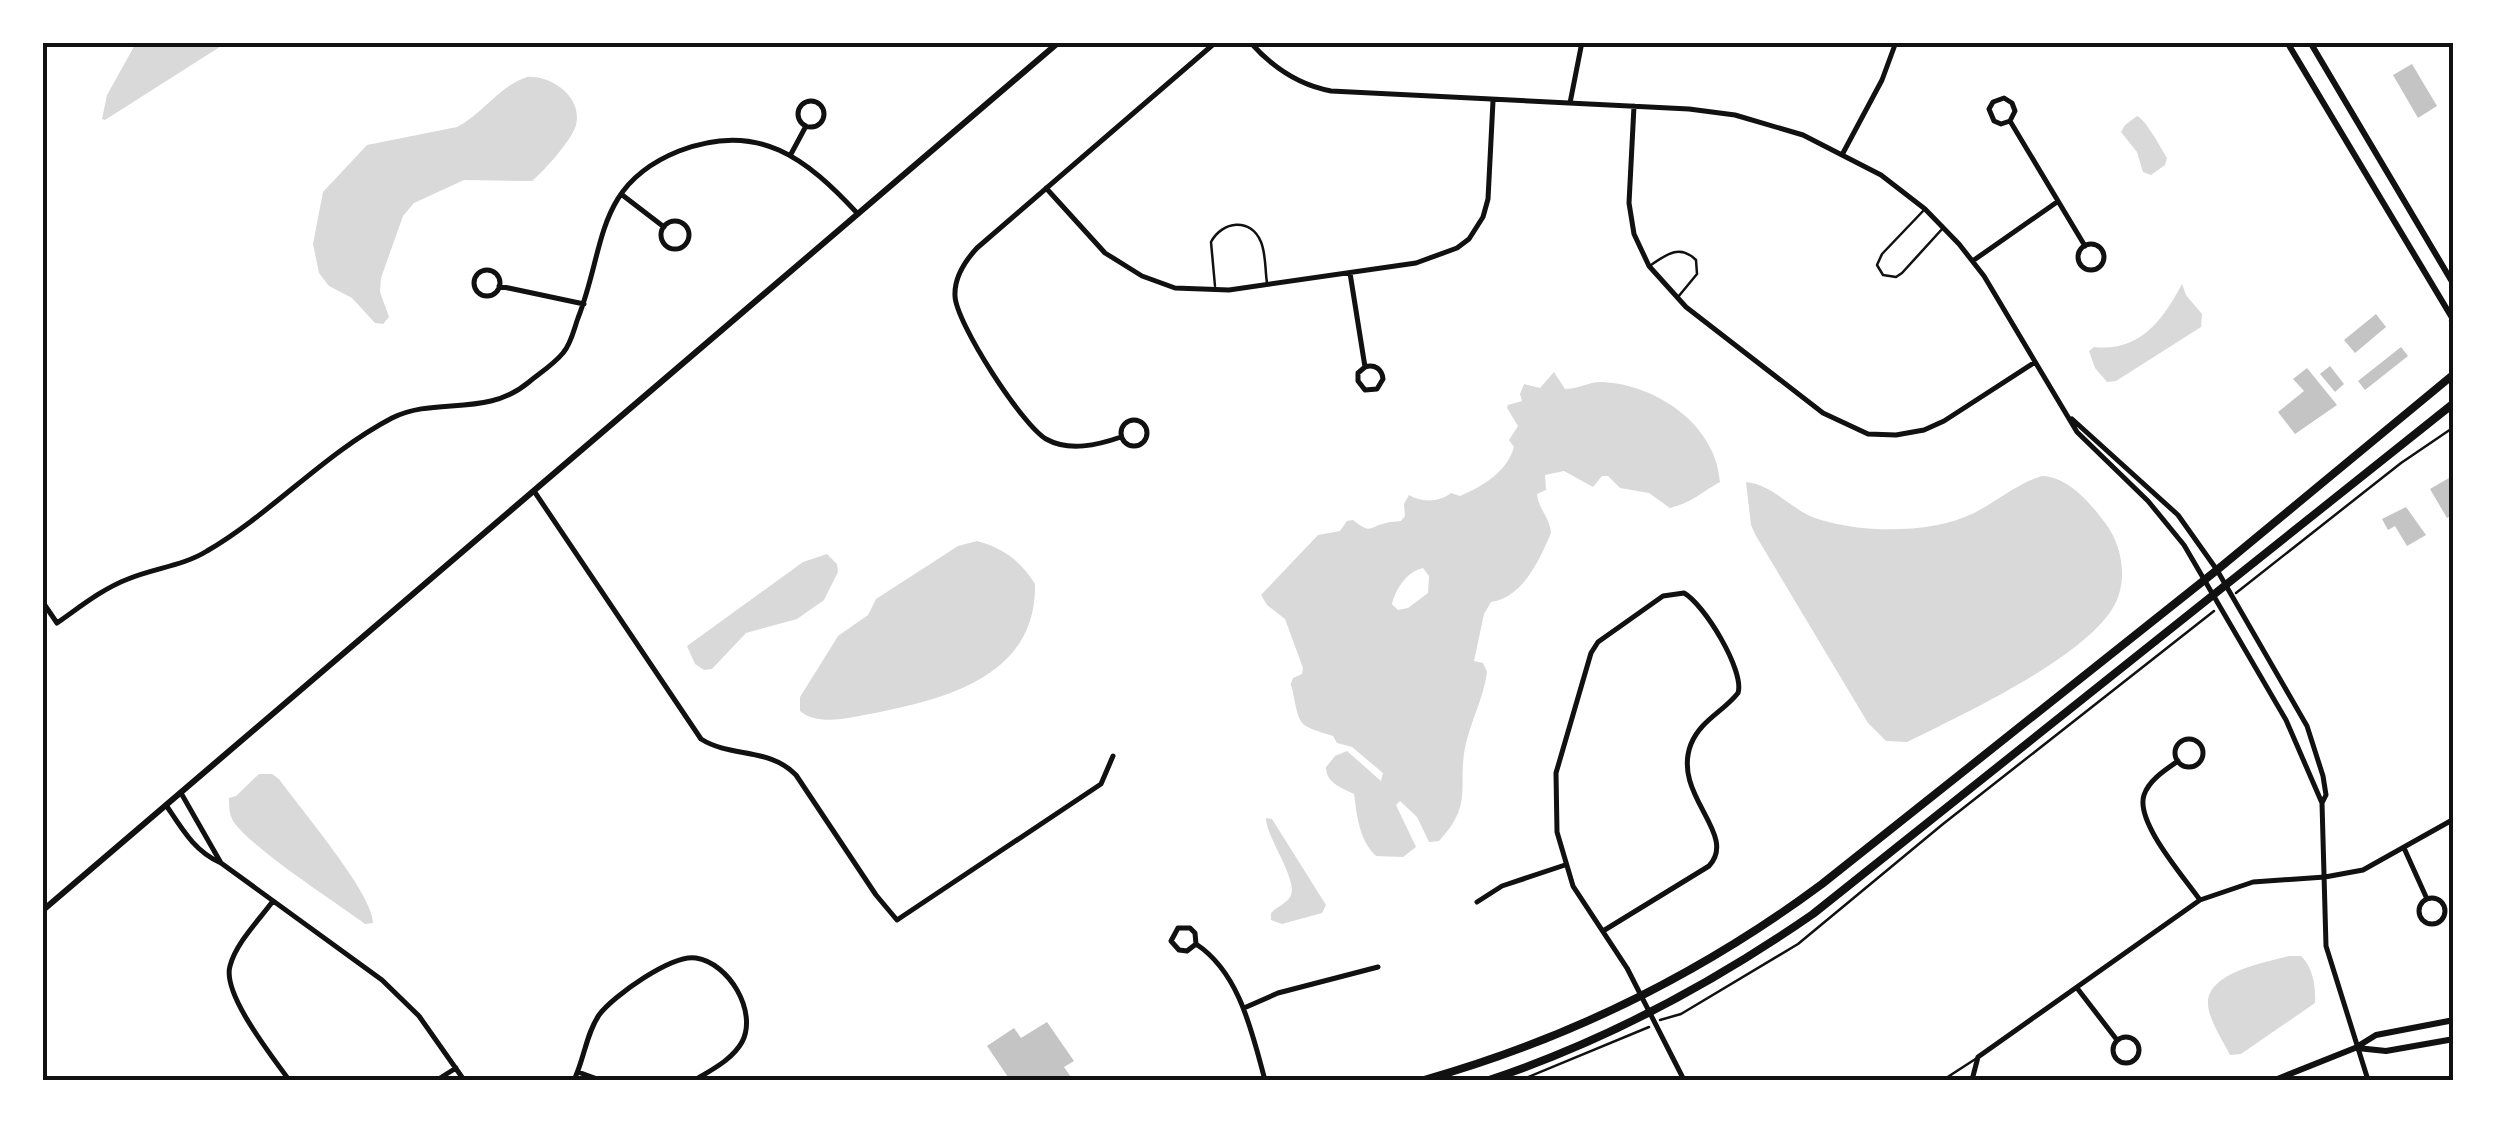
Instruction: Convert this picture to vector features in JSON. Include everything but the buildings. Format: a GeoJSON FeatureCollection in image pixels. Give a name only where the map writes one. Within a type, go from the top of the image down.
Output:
{"type":"FeatureCollection","features":[{"type":"Feature","properties":{"kind":"main road"},"geometry":{"type":"LineString","coordinates":[[1424,1080],[1540,1042],[1642,997],[1736,944],[1822,884],[2217,570],[2451,375],[2454,362]]}},
{"type":"Feature","properties":{"kind":"main road"},"geometry":{"type":"LineString","coordinates":[[1489,1080],[1555,1056],[1650,1013],[1726,972],[1813,914],[2454,402]]}},
{"type":"Feature","properties":{"kind":"street"},"geometry":{"type":"LineString","coordinates":[[42,912],[1058,42]]}},
{"type":"Feature","properties":{"kind":"street"},"geometry":{"type":"LineString","coordinates":[[1121,436],[1090,446],[1045,438],[1024,418],[967,331],[958,310],[955,284],[969,256],[1216,42]]}},
{"type":"Feature","properties":{"kind":"street"},"geometry":{"type":"LineString","coordinates":[[1250,42],[1276,68],[1319,88],[1735,115],[1793,132],[1881,174],[1925,209],[1974,261],[2090,447],[2165,521],[2184,546],[2286,720],[2322,803]]}},
{"type":"Feature","properties":{"kind":"street"},"geometry":{"type":"LineString","coordinates":[[1570,103],[1582,42]]}},
{"type":"Feature","properties":{"kind":"street"},"geometry":{"type":"LineString","coordinates":[[1843,154],[1882,80],[1896,42]]}},
{"type":"Feature","properties":{"kind":"street"},"geometry":{"type":"LineString","coordinates":[[2287,42],[2453,321]]}},
{"type":"Feature","properties":{"kind":"street"},"geometry":{"type":"LineString","coordinates":[[2310,42],[2454,285]]}},
{"type":"Feature","properties":{"kind":"street"},"geometry":{"type":"LineString","coordinates":[[2004,98],[2012,103],[2015,111],[2010,121],[2001,124],[1991,118],[1989,109],[1996,100],[2004,98]]}},
{"type":"Feature","properties":{"kind":"street"},"geometry":{"type":"LineString","coordinates":[[1046,188],[1096,245],[1128,268],[1175,288],[1215,291],[1433,260],[1469,239],[1483,216],[1488,199],[1493,100]]}},
{"type":"Feature","properties":{"kind":"street"},"geometry":{"type":"LineString","coordinates":[[806,102],[818,102],[824,117],[815,126],[807,126],[798,116],[799,108],[806,102]]}},
{"type":"Feature","properties":{"kind":"street"},"geometry":{"type":"LineString","coordinates":[[1634,106],[1629,203],[1634,234],[1649,266],[1678,298],[1823,413],[1868,434],[1909,434],[1937,425],[2036,362]]}},
{"type":"Feature","properties":{"kind":"street"},"geometry":{"type":"LineString","coordinates":[[2010,121],[2085,246]]}},
{"type":"Feature","properties":{"kind":"street"},"geometry":{"type":"LineString","coordinates":[[790,154],[807,126]]}},
{"type":"Feature","properties":{"kind":"street"},"geometry":{"type":"LineString","coordinates":[[42,601],[57,622],[119,582],[206,552],[400,414],[487,403],[511,396],[566,351],[584,304],[601,230],[621,194],[658,162],[702,144],[779,147],[820,174],[858,214]]}},
{"type":"Feature","properties":{"kind":"street"},"geometry":{"type":"LineString","coordinates":[[621,194],[664,226]]}},
{"type":"Feature","properties":{"kind":"street"},"geometry":{"type":"LineString","coordinates":[[1974,261],[2058,202]]}},
{"type":"Feature","properties":{"kind":"street"},"geometry":{"type":"LineString","coordinates":[[676,221],[684,225],[687,242],[676,249],[667,247],[661,235],[664,226],[676,221]]}},
{"type":"Feature","properties":{"kind":"street"},"geometry":{"type":"LineString","coordinates":[[2094,244],[2103,250],[2104,260],[2099,267],[2088,269],[2080,263],[2079,254],[2085,246],[2094,244]]}},
{"type":"Feature","properties":{"kind":"street"},"geometry":{"type":"LineString","coordinates":[[488,270],[496,274],[500,286],[492,295],[484,296],[477,291],[475,279],[488,270]]}},
{"type":"Feature","properties":{"kind":"street"},"geometry":{"type":"LineString","coordinates":[[1350,273],[1365,367]]}},
{"type":"Feature","properties":{"kind":"street"},"geometry":{"type":"LineString","coordinates":[[500,286],[584,304]]}},
{"type":"Feature","properties":{"kind":"street"},"geometry":{"type":"LineString","coordinates":[[1374,366],[1381,371],[1382,383],[1377,389],[1365,390],[1359,385],[1358,373],[1365,367],[1374,366]]}},
{"type":"Feature","properties":{"kind":"street"},"geometry":{"type":"LineString","coordinates":[[2071,418],[2178,515],[2217,570],[2306,726],[2324,776],[2326,794],[2322,803],[2328,956],[2368,1080]]}},
{"type":"Feature","properties":{"kind":"street"},"geometry":{"type":"LineString","coordinates":[[1131,420],[1146,428],[1145,439],[1138,445],[1128,444],[1121,436],[1123,426],[1131,420]]}},
{"type":"Feature","properties":{"kind":"street"},"geometry":{"type":"LineString","coordinates":[[534,491],[700,739],[712,746],[784,762],[897,920],[1101,784],[1113,756]]}},
{"type":"Feature","properties":{"kind":"street"},"geometry":{"type":"LineString","coordinates":[[1602,931],[1708,866],[1717,853],[1714,832],[1687,779],[1688,754],[1700,727],[1738,693],[1740,677],[1700,606],[1684,592],[1663,596],[1607,632],[1591,653],[1556,773],[1557,832],[1565,866],[1583,904],[1642,997],[1684,1080]]}},
{"type":"Feature","properties":{"kind":"street"},"geometry":{"type":"LineString","coordinates":[[2183,741],[2196,741],[2202,748],[2203,757],[2194,767],[2185,767],[2178,761],[2175,752],[2183,741]]}},
{"type":"Feature","properties":{"kind":"street"},"geometry":{"type":"LineString","coordinates":[[2178,761],[2148,786],[2142,808],[2149,827],[2200,900]]}},
{"type":"Feature","properties":{"kind":"street"},"geometry":{"type":"LineString","coordinates":[[181,793],[221,863]]}},
{"type":"Feature","properties":{"kind":"street"},"geometry":{"type":"LineString","coordinates":[[166,806],[208,858],[221,863],[382,980],[420,1016],[464,1080]]}},
{"type":"Feature","properties":{"kind":"street"},"geometry":{"type":"LineString","coordinates":[[1972,1080],[1978,1057],[2200,900],[2253,882],[2363,870],[2454,819]]}},
{"type":"Feature","properties":{"kind":"street"},"geometry":{"type":"LineString","coordinates":[[2404,848],[2427,900]]}},
{"type":"Feature","properties":{"kind":"street"},"geometry":{"type":"LineString","coordinates":[[1477,902],[1502,886],[1565,866]]}},
{"type":"Feature","properties":{"kind":"street"},"geometry":{"type":"LineString","coordinates":[[2435,899],[2444,907],[2439,922],[2430,924],[2420,917],[2421,905],[2427,900],[2435,899]]}},
{"type":"Feature","properties":{"kind":"street"},"geometry":{"type":"LineString","coordinates":[[273,901],[234,955],[228,978],[236,999],[289,1080]]}},
{"type":"Feature","properties":{"kind":"street"},"geometry":{"type":"LineString","coordinates":[[1196,944],[1190,950],[1179,950],[1173,945],[1173,933],[1182,926],[1190,928],[1195,932],[1196,944],[1219,966],[1244,1008],[1265,1080]]}},
{"type":"Feature","properties":{"kind":"street"},"geometry":{"type":"LineString","coordinates":[[574,1080],[594,1024],[606,1007],[674,960],[696,958],[717,966],[726,976],[745,1007],[748,1020],[736,1052],[694,1080]]}},
{"type":"Feature","properties":{"kind":"street"},"geometry":{"type":"LineString","coordinates":[[1244,1008],[1278,993],[1378,967]]}},
{"type":"Feature","properties":{"kind":"street"},"geometry":{"type":"LineString","coordinates":[[2078,988],[2117,1040]]}},
{"type":"Feature","properties":{"kind":"street"},"geometry":{"type":"LineString","coordinates":[[2275,1080],[2356,1048],[2376,1034],[2454,1020]]}},
{"type":"Feature","properties":{"kind":"street"},"geometry":{"type":"LineString","coordinates":[[2125,1037],[2137,1042],[2139,1054],[2133,1061],[2121,1062],[2114,1056],[2117,1040],[2125,1037]]}},
{"type":"Feature","properties":{"kind":"street"},"geometry":{"type":"LineString","coordinates":[[2356,1048],[2386,1050],[2454,1039]]}},
{"type":"Feature","properties":{"kind":"street"},"geometry":{"type":"LineString","coordinates":[[438,1080],[456,1068]]}},
{"type":"Feature","properties":{"kind":"street"},"geometry":{"type":"LineString","coordinates":[[578,1072],[600,1080]]}},
{"type":"Feature","properties":{"kind":"lane"},"geometry":{"type":"LineString","coordinates":[[1925,209],[1882,254],[1877,265],[1879,271],[1896,277],[1944,228]]}},
{"type":"Feature","properties":{"kind":"lane"},"geometry":{"type":"LineString","coordinates":[[1215,291],[1211,242],[1221,228],[1230,224],[1247,226],[1259,238],[1267,285]]}},
{"type":"Feature","properties":{"kind":"lane"},"geometry":{"type":"LineString","coordinates":[[1649,266],[1674,250],[1683,250],[1696,260],[1697,274],[1678,298]]}},
{"type":"Feature","properties":{"kind":"lane"},"geometry":{"type":"LineString","coordinates":[[1943,1080],[1978,1057]]}},
{"type":"Feature","properties":{"kind":"path"},"geometry":{"type":"LineString","coordinates":[[2240,590],[2397,466],[2454,427]]}},
{"type":"Feature","properties":{"kind":"path"},"geometry":{"type":"LineString","coordinates":[[1666,1018],[1682,1014],[1798,944],[1943,824],[2206,618]]}},
{"type":"Feature","properties":{"kind":"path"},"geometry":{"type":"LineString","coordinates":[[1521,1080],[1644,1030]]}},
{"type":"Feature","properties":{"kind":"shaded area"},"geometry":{"type":"Polygon","coordinates":[[[136,42],[226,43],[102,119],[107,95],[136,42]]]}},
{"type":"Feature","properties":{"kind":"shaded area"},"geometry":{"type":"Polygon","coordinates":[[[527,77],[555,84],[570,97],[577,115],[569,139],[532,181],[464,180],[414,203],[403,216],[381,278],[380,292],[389,317],[383,324],[375,323],[352,298],[329,286],[319,273],[313,244],[323,192],[367,145],[457,127],[527,77]]]}},
{"type":"Feature","properties":{"kind":"shaded area"},"geometry":{"type":"Polygon","coordinates":[[[2137,116],[2167,158],[2165,165],[2151,175],[2143,172],[2137,152],[2121,132],[2137,116]]]}},
{"type":"Feature","properties":{"kind":"shaded area"},"geometry":{"type":"Polygon","coordinates":[[[2182,284],[2202,314],[2201,327],[2116,381],[2107,382],[2095,368],[2089,351],[2137,339],[2167,310],[2182,284]]]}},
{"type":"Feature","properties":{"kind":"shaded area"},"geometry":{"type":"Polygon","coordinates":[[[1554,372],[1565,389],[1603,382],[1644,391],[1663,400],[1695,426],[1708,443],[1720,482],[1670,508],[1649,493],[1620,488],[1608,476],[1602,476],[1593,487],[1564,471],[1545,475],[1546,490],[1537,494],[1551,533],[1521,585],[1491,602],[1484,614],[1474,661],[1483,663],[1487,672],[1466,743],[1457,815],[1439,841],[1429,842],[1417,817],[1400,801],[1396,805],[1416,847],[1403,857],[1376,856],[1362,835],[1354,794],[1332,781],[1326,767],[1335,756],[1347,751],[1381,781],[1383,773],[1352,747],[1302,723],[1291,685],[1303,668],[1285,619],[1261,595],[1318,535],[1340,531],[1347,521],[1370,529],[1401,521],[1409,495],[1431,500],[1451,493],[1460,496],[1493,477],[1506,464],[1514,447],[1509,440],[1518,426],[1508,405],[1522,401],[1524,384],[1540,388],[1554,372]],[[1423,568],[1412,573],[1399,587],[1392,604],[1398,610],[1408,608],[1428,593],[1429,576],[1423,568]]]}},
{"type":"Feature","properties":{"kind":"shaded area"},"geometry":{"type":"Polygon","coordinates":[[[2042,476],[2061,481],[2078,493],[2112,533],[2122,574],[2115,604],[2079,644],[2021,683],[1907,742],[1886,741],[1868,723],[1756,536],[1746,482],[1766,488],[1821,520],[1898,529],[1957,520],[2042,476]]]}},
{"type":"Feature","properties":{"kind":"shaded area"},"geometry":{"type":"Polygon","coordinates":[[[977,541],[1010,556],[1035,584],[1032,615],[1021,641],[1004,662],[957,690],[902,707],[836,720],[816,719],[800,711],[800,697],[838,636],[868,615],[876,599],[958,546],[977,541]]]}},
{"type":"Feature","properties":{"kind":"shaded area"},"geometry":{"type":"Polygon","coordinates":[[[827,554],[837,564],[838,572],[824,600],[797,619],[746,633],[712,669],[704,670],[695,664],[687,646],[803,562],[827,554]]]}},
{"type":"Feature","properties":{"kind":"shaded area"},"geometry":{"type":"Polygon","coordinates":[[[259,774],[272,774],[279,779],[318,829],[362,893],[373,923],[365,924],[294,874],[257,846],[233,821],[229,798],[259,774]]]}},
{"type":"Feature","properties":{"kind":"shaded area"},"geometry":{"type":"Polygon","coordinates":[[[1266,818],[1272,819],[1326,905],[1322,913],[1282,924],[1271,920],[1271,913],[1290,897],[1292,890],[1266,818]]]}},
{"type":"Feature","properties":{"kind":"shaded area"},"geometry":{"type":"Polygon","coordinates":[[[2301,956],[2308,966],[2315,1003],[2241,1054],[2230,1055],[2210,1015],[2211,992],[2218,983],[2241,970],[2301,956]]]}}]}
